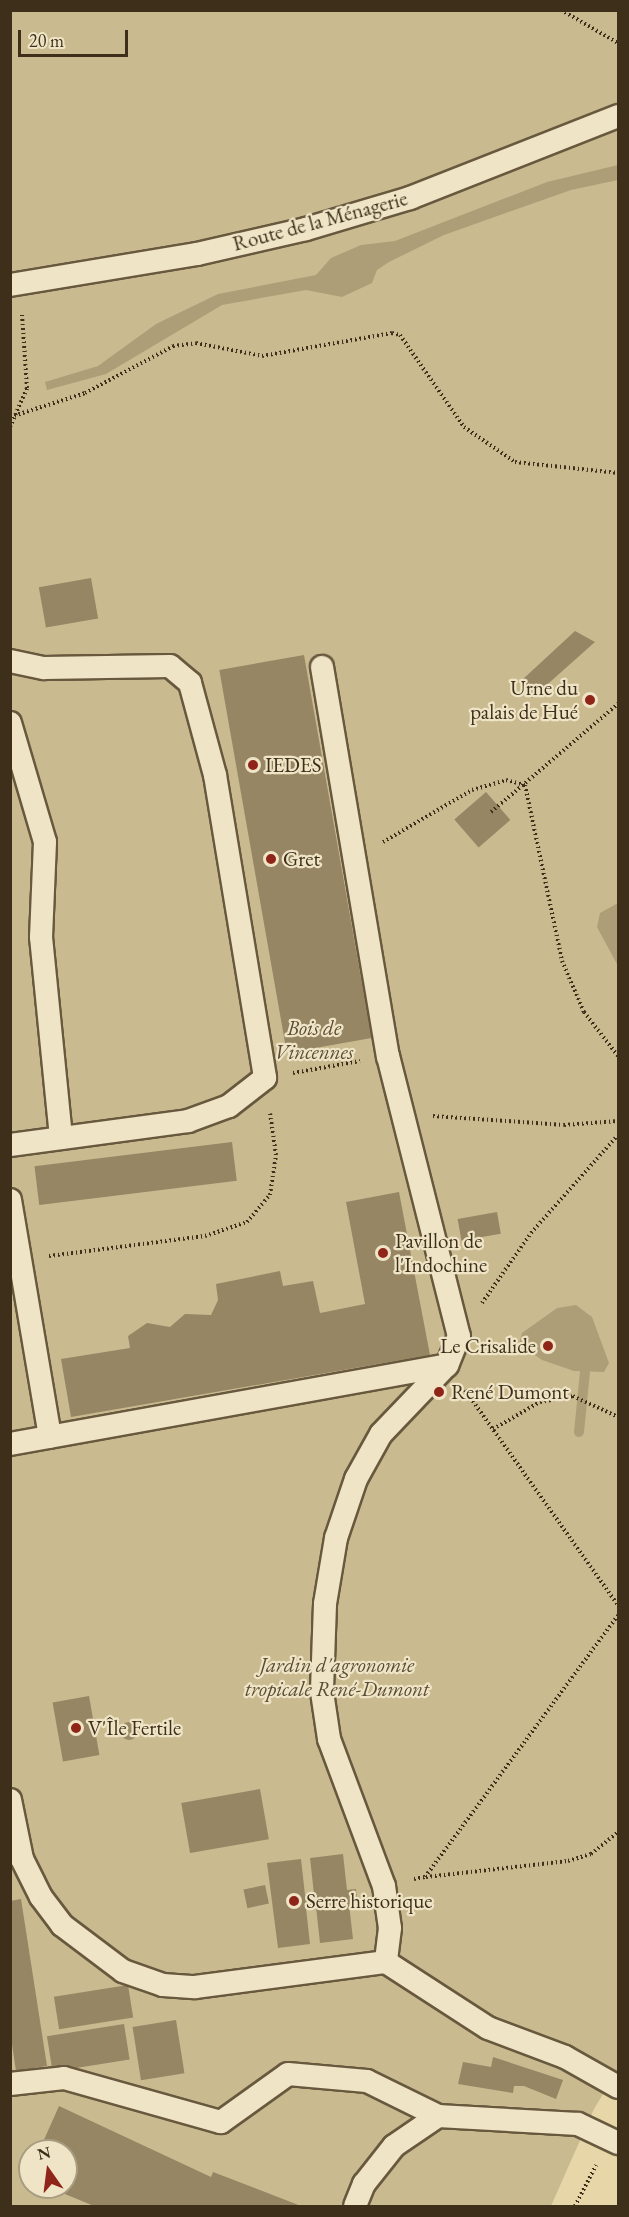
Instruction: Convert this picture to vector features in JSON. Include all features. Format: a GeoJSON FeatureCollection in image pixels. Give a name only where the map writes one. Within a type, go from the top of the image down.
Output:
{"type":"FeatureCollection","features":[{"type":"Feature","properties":{"kind":"lane","name":"Route de la Ménagerie"},"geometry":{"type":"LineString","coordinates":[[15,284],[197,254],[306,229],[410,198],[618,116]]}},
{"type":"Feature","properties":{"kind":"lane"},"geometry":{"type":"LineString","coordinates":[[10,661],[44,668],[170,666],[190,683],[215,776],[265,1078],[229,1106],[188,1121],[10,1145]]}},
{"type":"Feature","properties":{"kind":"lane"},"geometry":{"type":"LineString","coordinates":[[322,667],[388,1056],[459,1336],[447,1365],[381,1434],[356,1479],[336,1539],[325,1604],[322,1692],[329,1739],[384,1886],[390,1928],[386,1962]]}},
{"type":"Feature","properties":{"kind":"lane"},"geometry":{"type":"LineString","coordinates":[[10,723],[45,842],[41,937],[61,1138]]}},
{"type":"Feature","properties":{"kind":"lane"},"geometry":{"type":"LineString","coordinates":[[10,1200],[50,1437]]}},
{"type":"Feature","properties":{"kind":"lane"},"geometry":{"type":"LineString","coordinates":[[10,1444],[447,1365]]}},
{"type":"Feature","properties":{"kind":"lane"},"geometry":{"type":"LineString","coordinates":[[10,1800],[22,1860],[42,1897],[62,1925],[123,1971],[163,1985],[195,1987],[386,1962],[488,2028],[565,2057],[618,2087]]}},
{"type":"Feature","properties":{"kind":"lane"},"geometry":{"type":"LineString","coordinates":[[10,2084],[64,2078],[221,2122],[288,2074],[367,2081],[438,2116],[578,2124],[618,2143]]}},
{"type":"Feature","properties":{"kind":"lane"},"geometry":{"type":"LineString","coordinates":[[355,2206],[364,2184],[394,2146],[438,2116]]}},
{"type":"Feature","properties":{"kind":"path"},"geometry":{"type":"LineString","coordinates":[[561,10],[618,43]]}},
{"type":"Feature","properties":{"kind":"path"},"geometry":{"type":"LineString","coordinates":[[10,427],[27,388],[15,284]]}},
{"type":"Feature","properties":{"kind":"path"},"geometry":{"type":"LineString","coordinates":[[13,417],[85,393],[173,346],[196,343],[262,356],[392,333],[400,335],[464,427],[514,462],[618,473]]}},
{"type":"Feature","properties":{"kind":"path"},"geometry":{"type":"LineString","coordinates":[[491,812],[618,704]]}},
{"type":"Feature","properties":{"kind":"path"},"geometry":{"type":"LineString","coordinates":[[354,854],[472,790],[506,780],[525,784]]}},
{"type":"Feature","properties":{"kind":"path"},"geometry":{"type":"LineString","coordinates":[[525,784],[562,961],[584,1012],[618,1056]]}},
{"type":"Feature","properties":{"kind":"path"},"geometry":{"type":"LineString","coordinates":[[19,1260],[206,1236],[247,1222],[270,1196],[276,1155],[265,1078],[388,1056]]}},
{"type":"Feature","properties":{"kind":"path"},"geometry":{"type":"LineString","coordinates":[[405,1116],[564,1125],[618,1121]]}},
{"type":"Feature","properties":{"kind":"path"},"geometry":{"type":"LineString","coordinates":[[459,1336],[531,1233],[618,1135]]}},
{"type":"Feature","properties":{"kind":"path"},"geometry":{"type":"LineString","coordinates":[[447,1365],[618,1605]]}},
{"type":"Feature","properties":{"kind":"path"},"geometry":{"type":"LineString","coordinates":[[493,1429],[540,1402],[576,1397],[618,1417]]}},
{"type":"Feature","properties":{"kind":"path"},"geometry":{"type":"LineString","coordinates":[[425,1877],[618,1615]]}},
{"type":"Feature","properties":{"kind":"path"},"geometry":{"type":"LineString","coordinates":[[384,1886],[425,1877],[568,1861],[591,1854],[618,1832]]}},
{"type":"Feature","properties":{"kind":"green space","name":"Bois de Vincennes"},"geometry":{"type":"Polygon","coordinates":[[[11,11],[618,11],[618,2070],[594,2109],[551,2206],[11,2206],[11,11]]]}},
{"type":"Feature","properties":{"kind":"shaded area"},"geometry":{"type":"Polygon","coordinates":[[[618,165],[618,180],[571,190],[444,235],[389,262],[377,270],[372,283],[342,297],[306,290],[222,305],[106,374],[47,390],[45,382],[98,366],[156,324],[218,294],[316,275],[331,258],[361,245],[395,241],[547,182],[618,165]]]}},
{"type":"Feature","properties":{"kind":"shaded area"},"geometry":{"type":"Polygon","coordinates":[[[618,903],[618,966],[597,927],[600,913],[618,903]]]}},
{"type":"Feature","properties":{"kind":"shaded area"},"geometry":{"type":"Polygon","coordinates":[[[576,1305],[592,1317],[609,1363],[604,1372],[574,1371],[542,1360],[519,1344],[522,1333],[557,1308],[576,1305]]]}},
{"type":"Feature","properties":{"kind":"building"},"geometry":{"type":"Polygon","coordinates":[[[91,578],[98,618],[46,628],[39,587],[91,578]]]}},
{"type":"Feature","properties":{"kind":"building"},"geometry":{"type":"Polygon","coordinates":[[[575,631],[595,642],[532,698],[522,680],[575,631]]]}},
{"type":"Feature","properties":{"kind":"building"},"geometry":{"type":"Polygon","coordinates":[[[304,655],[372,1038],[287,1053],[219,670],[304,655]]]}},
{"type":"Feature","properties":{"kind":"building"},"geometry":{"type":"Polygon","coordinates":[[[486,792],[510,820],[479,847],[454,820],[486,792]]]}},
{"type":"Feature","properties":{"kind":"building"},"geometry":{"type":"Polygon","coordinates":[[[232,1142],[237,1181],[39,1205],[34,1166],[232,1142]]]}},
{"type":"Feature","properties":{"kind":"building"},"geometry":{"type":"Polygon","coordinates":[[[399,1192],[430,1355],[71,1417],[61,1359],[130,1348],[128,1336],[147,1323],[170,1327],[185,1314],[211,1315],[218,1300],[216,1284],[280,1271],[283,1286],[313,1281],[320,1313],[365,1304],[346,1202],[399,1192]]]}},
{"type":"Feature","properties":{"kind":"building"},"geometry":{"type":"Polygon","coordinates":[[[497,1212],[501,1234],[461,1241],[458,1219],[497,1212]]]}},
{"type":"Feature","properties":{"kind":"building"},"geometry":{"type":"Polygon","coordinates":[[[89,1696],[99,1755],[63,1762],[53,1702],[89,1696]]]}},
{"type":"Feature","properties":{"kind":"building"},"geometry":{"type":"Polygon","coordinates":[[[260,1789],[269,1839],[190,1853],[181,1803],[260,1789]]]}},
{"type":"Feature","properties":{"kind":"building"},"geometry":{"type":"Polygon","coordinates":[[[343,1854],[347,1890],[356,1889],[357,1903],[349,1904],[353,1939],[320,1943],[316,1907],[306,1908],[310,1944],[278,1948],[267,1863],[301,1859],[305,1895],[314,1894],[310,1858],[343,1854]]]}},
{"type":"Feature","properties":{"kind":"building"},"geometry":{"type":"Polygon","coordinates":[[[265,1885],[269,1904],[247,1908],[243,1890],[265,1885]]]}},
{"type":"Feature","properties":{"kind":"building"},"geometry":{"type":"Polygon","coordinates":[[[21,1899],[47,2066],[16,2071],[10,2031],[10,1901],[21,1899]]]}},
{"type":"Feature","properties":{"kind":"building"},"geometry":{"type":"Polygon","coordinates":[[[128,1985],[133,2018],[59,2029],[54,1997],[128,1985]]]}},
{"type":"Feature","properties":{"kind":"building"},"geometry":{"type":"Polygon","coordinates":[[[176,2020],[184,2073],[141,2080],[133,2027],[176,2020]]]}},
{"type":"Feature","properties":{"kind":"building"},"geometry":{"type":"Polygon","coordinates":[[[124,2024],[130,2060],[53,2072],[47,2036],[124,2024]]]}},
{"type":"Feature","properties":{"kind":"building"},"geometry":{"type":"Polygon","coordinates":[[[493,2057],[563,2080],[556,2099],[524,2086],[514,2086],[513,2093],[458,2084],[463,2062],[491,2067],[493,2057]]]}},
{"type":"Feature","properties":{"kind":"building"},"geometry":{"type":"Polygon","coordinates":[[[59,2106],[211,2177],[213,2172],[301,2206],[94,2206],[77,2199],[78,2139],[44,2139],[59,2106]]]}},
{"type":"Feature","properties":{"kind":"waterway"},"geometry":{"type":"LineString","coordinates":[[579,1432],[585,1372]]}},
{"type":"Feature","properties":{"kind":"place","name":"Urne du palais de Hué"},"geometry":{"type":"Point","coordinates":[590,700]}},
{"type":"Feature","properties":{"kind":"place","name":"IEDES"},"geometry":{"type":"Point","coordinates":[253,765]}},
{"type":"Feature","properties":{"kind":"place","name":"Gret"},"geometry":{"type":"Point","coordinates":[271,859]}},
{"type":"Feature","properties":{"kind":"place","name":"Pavillon de l'Indochine"},"geometry":{"type":"Point","coordinates":[383,1253]}},
{"type":"Feature","properties":{"kind":"place","name":"Le Crisalide"},"geometry":{"type":"Point","coordinates":[548,1346]}},
{"type":"Feature","properties":{"kind":"place","name":"René Dumont"},"geometry":{"type":"Point","coordinates":[439,1392]}},
{"type":"Feature","properties":{"kind":"place","name":"V'Île Fertile"},"geometry":{"type":"Point","coordinates":[76,1728]}},
{"type":"Feature","properties":{"kind":"place","name":"Serre historique"},"geometry":{"type":"Point","coordinates":[294,1901]}},
{"type":"Feature","properties":{"kind":"park label","name":"Jardin d'agronomie tropicale René-Dumont"},"geometry":{"type":"Point","coordinates":[337,1677]}}]}
